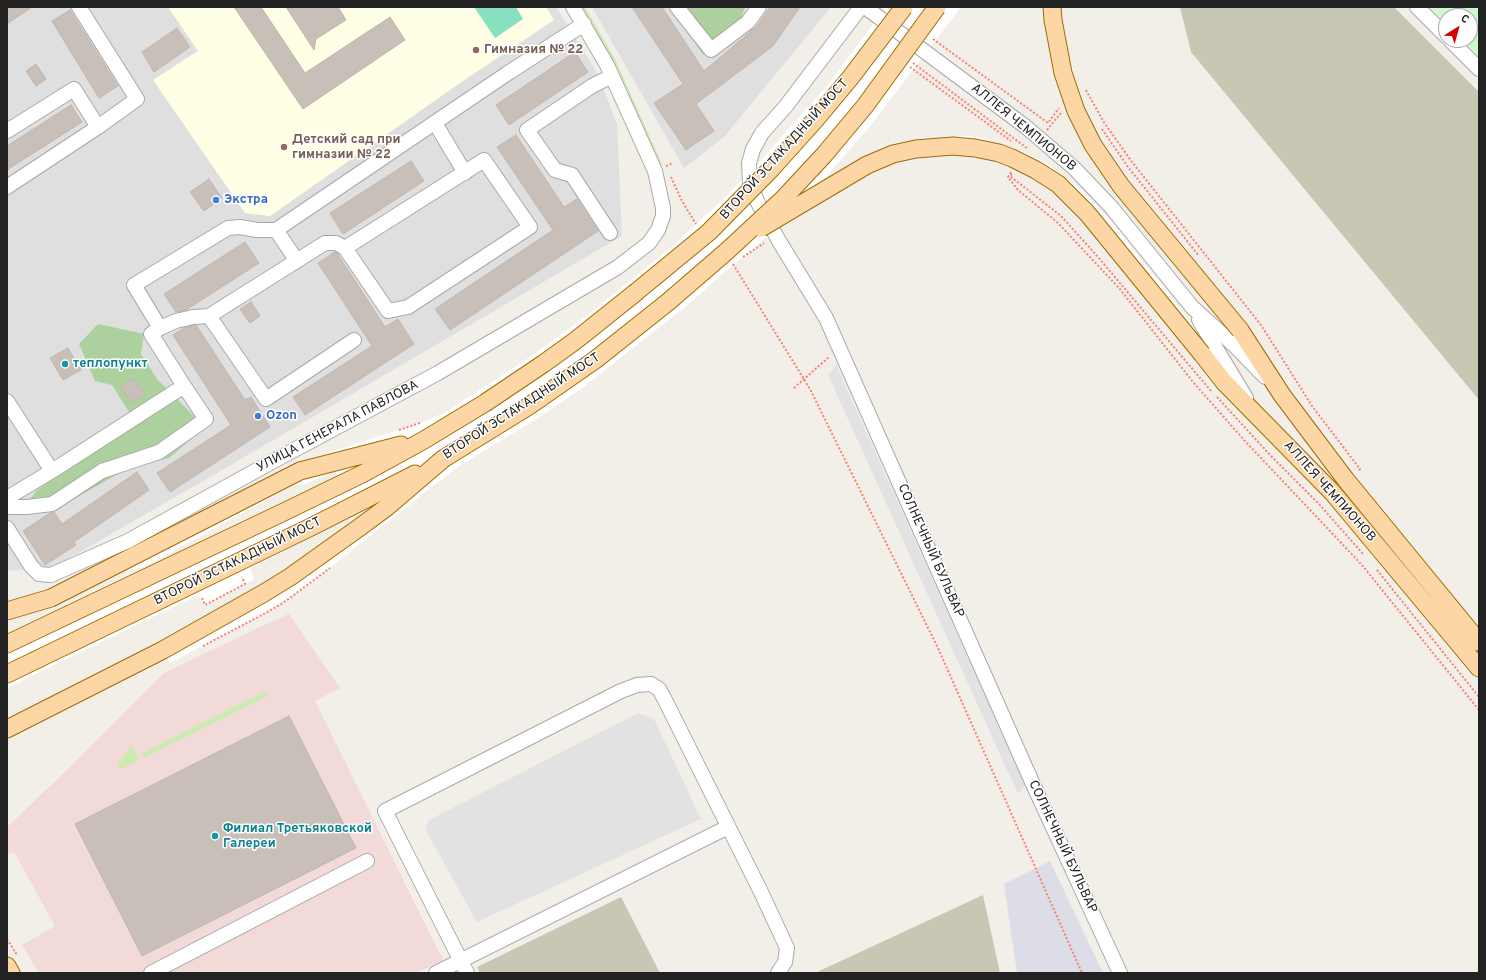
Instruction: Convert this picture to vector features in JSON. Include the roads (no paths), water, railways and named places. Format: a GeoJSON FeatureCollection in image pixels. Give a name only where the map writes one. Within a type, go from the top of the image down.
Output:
{"type":"FeatureCollection","features":[{"type":"Feature","properties":{"kind":"main road","name":"ВТОРОЙ ЭСТАКАДНЫЙ МОСТ"},"geometry":{"type":"LineString","coordinates":[[7,644],[364,473],[424,440],[485,403],[575,342],[709,232],[750,191],[816,119],[865,60],[904,7]]}},
{"type":"Feature","properties":{"kind":"main road","name":"ВТОРОЙ ЭСТАКАДНЫЙ МОСТ"},"geometry":{"type":"LineString","coordinates":[[7,674],[313,526],[443,459],[529,406],[595,360],[668,302],[783,199],[824,155],[865,106],[937,7]]}},
{"type":"Feature","properties":{"kind":"main road"},"geometry":{"type":"LineString","coordinates":[[1052,7],[1058,54],[1066,86],[1076,111],[1093,145],[1121,186],[1240,330],[1282,395]]}},
{"type":"Feature","properties":{"kind":"main road"},"geometry":{"type":"LineString","coordinates":[[737,240],[774,221],[867,165],[893,154],[939,146],[964,146],[987,150],[1012,158],[1036,170],[1058,184],[1068,193],[1087,214],[1224,382],[1256,414]]}},
{"type":"Feature","properties":{"kind":"main road","name":"АЛЛЕЯ ЧЕМПИОНОВ"},"geometry":{"type":"LineString","coordinates":[[1282,395],[1380,523],[1479,642]]}},
{"type":"Feature","properties":{"kind":"main road","name":"АЛЛЕЯ ЧЕМПИОНОВ"},"geometry":{"type":"LineString","coordinates":[[1256,414],[1332,492],[1479,668]]}},
{"type":"Feature","properties":{"kind":"main road"},"geometry":{"type":"LineString","coordinates":[[7,611],[51,598],[300,471],[424,440]]}},
{"type":"Feature","properties":{"kind":"main road"},"geometry":{"type":"LineString","coordinates":[[7,729],[163,650],[290,577],[386,507],[443,459]]}},
{"type":"Feature","properties":{"kind":"main road"},"geometry":{"type":"LineString","coordinates":[[7,966],[11,973]]}},
{"type":"Feature","properties":{"kind":"street"},"geometry":{"type":"LineString","coordinates":[[7,187],[98,127],[137,99],[79,7]]}},
{"type":"Feature","properties":{"kind":"street"},"geometry":{"type":"LineString","coordinates":[[573,7],[599,50],[612,76],[592,86],[527,130],[555,170],[572,175],[610,233]]}},
{"type":"Feature","properties":{"kind":"street"},"geometry":{"type":"LineString","coordinates":[[676,7],[711,50],[748,22],[759,7]]}},
{"type":"Feature","properties":{"kind":"street","name":"СОЛНЕЧНЫЙ БУЛЬВАР"},"geometry":{"type":"LineString","coordinates":[[861,7],[786,106],[762,133],[753,149],[749,163],[750,183],[757,202],[826,318],[842,352],[1032,782],[1120,973]]}},
{"type":"Feature","properties":{"kind":"street","name":"АЛЛЕЯ ЧЕМПИОНОВ"},"geometry":{"type":"LineString","coordinates":[[865,7],[1026,127],[1075,169],[1112,208],[1192,307],[1256,414]]}},
{"type":"Feature","properties":{"kind":"street"},"geometry":{"type":"LineString","coordinates":[[1417,7],[1438,28]]}},
{"type":"Feature","properties":{"kind":"street"},"geometry":{"type":"LineString","coordinates":[[160,328],[134,285],[228,228],[240,227],[257,230],[276,230],[435,122],[584,24]]}},
{"type":"Feature","properties":{"kind":"street"},"geometry":{"type":"LineString","coordinates":[[1458,48],[1479,69]]}},
{"type":"Feature","properties":{"kind":"street","name":"УЛИЦА ГЕНЕРАЛА ПАВЛОВА"},"geometry":{"type":"LineString","coordinates":[[7,528],[31,566],[39,574],[51,575],[128,542],[268,464],[438,373],[618,267],[649,243],[658,230],[663,216],[663,208],[655,171],[612,76]]}},
{"type":"Feature","properties":{"kind":"street"},"geometry":{"type":"LineString","coordinates":[[7,131],[74,89],[98,127]]}},
{"type":"Feature","properties":{"kind":"street"},"geometry":{"type":"LineString","coordinates":[[435,122],[465,173]]}},
{"type":"Feature","properties":{"kind":"street"},"geometry":{"type":"LineString","coordinates":[[7,507],[27,508],[52,504],[102,471],[159,452],[206,419],[151,334],[160,328],[176,321],[193,317],[209,316],[325,243],[336,243],[345,248],[388,311],[408,307],[530,227],[484,160],[345,248]]}},
{"type":"Feature","properties":{"kind":"street"},"geometry":{"type":"LineString","coordinates":[[276,230],[297,261]]}},
{"type":"Feature","properties":{"kind":"street","name":"АЛЛЕЯ ЧЕМПИОНОВ"},"geometry":{"type":"LineString","coordinates":[[1192,307],[1234,345],[1282,395]]}},
{"type":"Feature","properties":{"kind":"street"},"geometry":{"type":"LineString","coordinates":[[209,316],[266,399],[354,340]]}},
{"type":"Feature","properties":{"kind":"street"},"geometry":{"type":"LineString","coordinates":[[7,498],[52,471],[184,386]]}},
{"type":"Feature","properties":{"kind":"street"},"geometry":{"type":"LineString","coordinates":[[7,401],[52,471]]}},
{"type":"Feature","properties":{"kind":"street"},"geometry":{"type":"LineString","coordinates":[[467,973],[385,811],[621,691],[637,685],[651,684],[659,689],[664,698],[787,948],[785,962],[778,973]]}},
{"type":"Feature","properties":{"kind":"street"},"geometry":{"type":"LineString","coordinates":[[436,973],[728,827]]}},
{"type":"Feature","properties":{"kind":"street"},"geometry":{"type":"LineString","coordinates":[[151,973],[367,861]]}},
{"type":"Feature","properties":{"kind":"place","name":"Гимназия № 22"},"geometry":{"type":"Point","coordinates":[476,50]}},
{"type":"Feature","properties":{"kind":"place","name":"Детский сад при гимназии № 22"},"geometry":{"type":"Point","coordinates":[284,147]}},
{"type":"Feature","properties":{"kind":"place","name":"Экстра"},"geometry":{"type":"Point","coordinates":[216,200]}},
{"type":"Feature","properties":{"kind":"place","name":"теплопункт"},"geometry":{"type":"Point","coordinates":[65,364]}},
{"type":"Feature","properties":{"kind":"place","name":"Ozon"},"geometry":{"type":"Point","coordinates":[258,416]}},
{"type":"Feature","properties":{"kind":"place","name":"Филиал Третьяковской Галереи"},"geometry":{"type":"Point","coordinates":[215,836]}}]}
